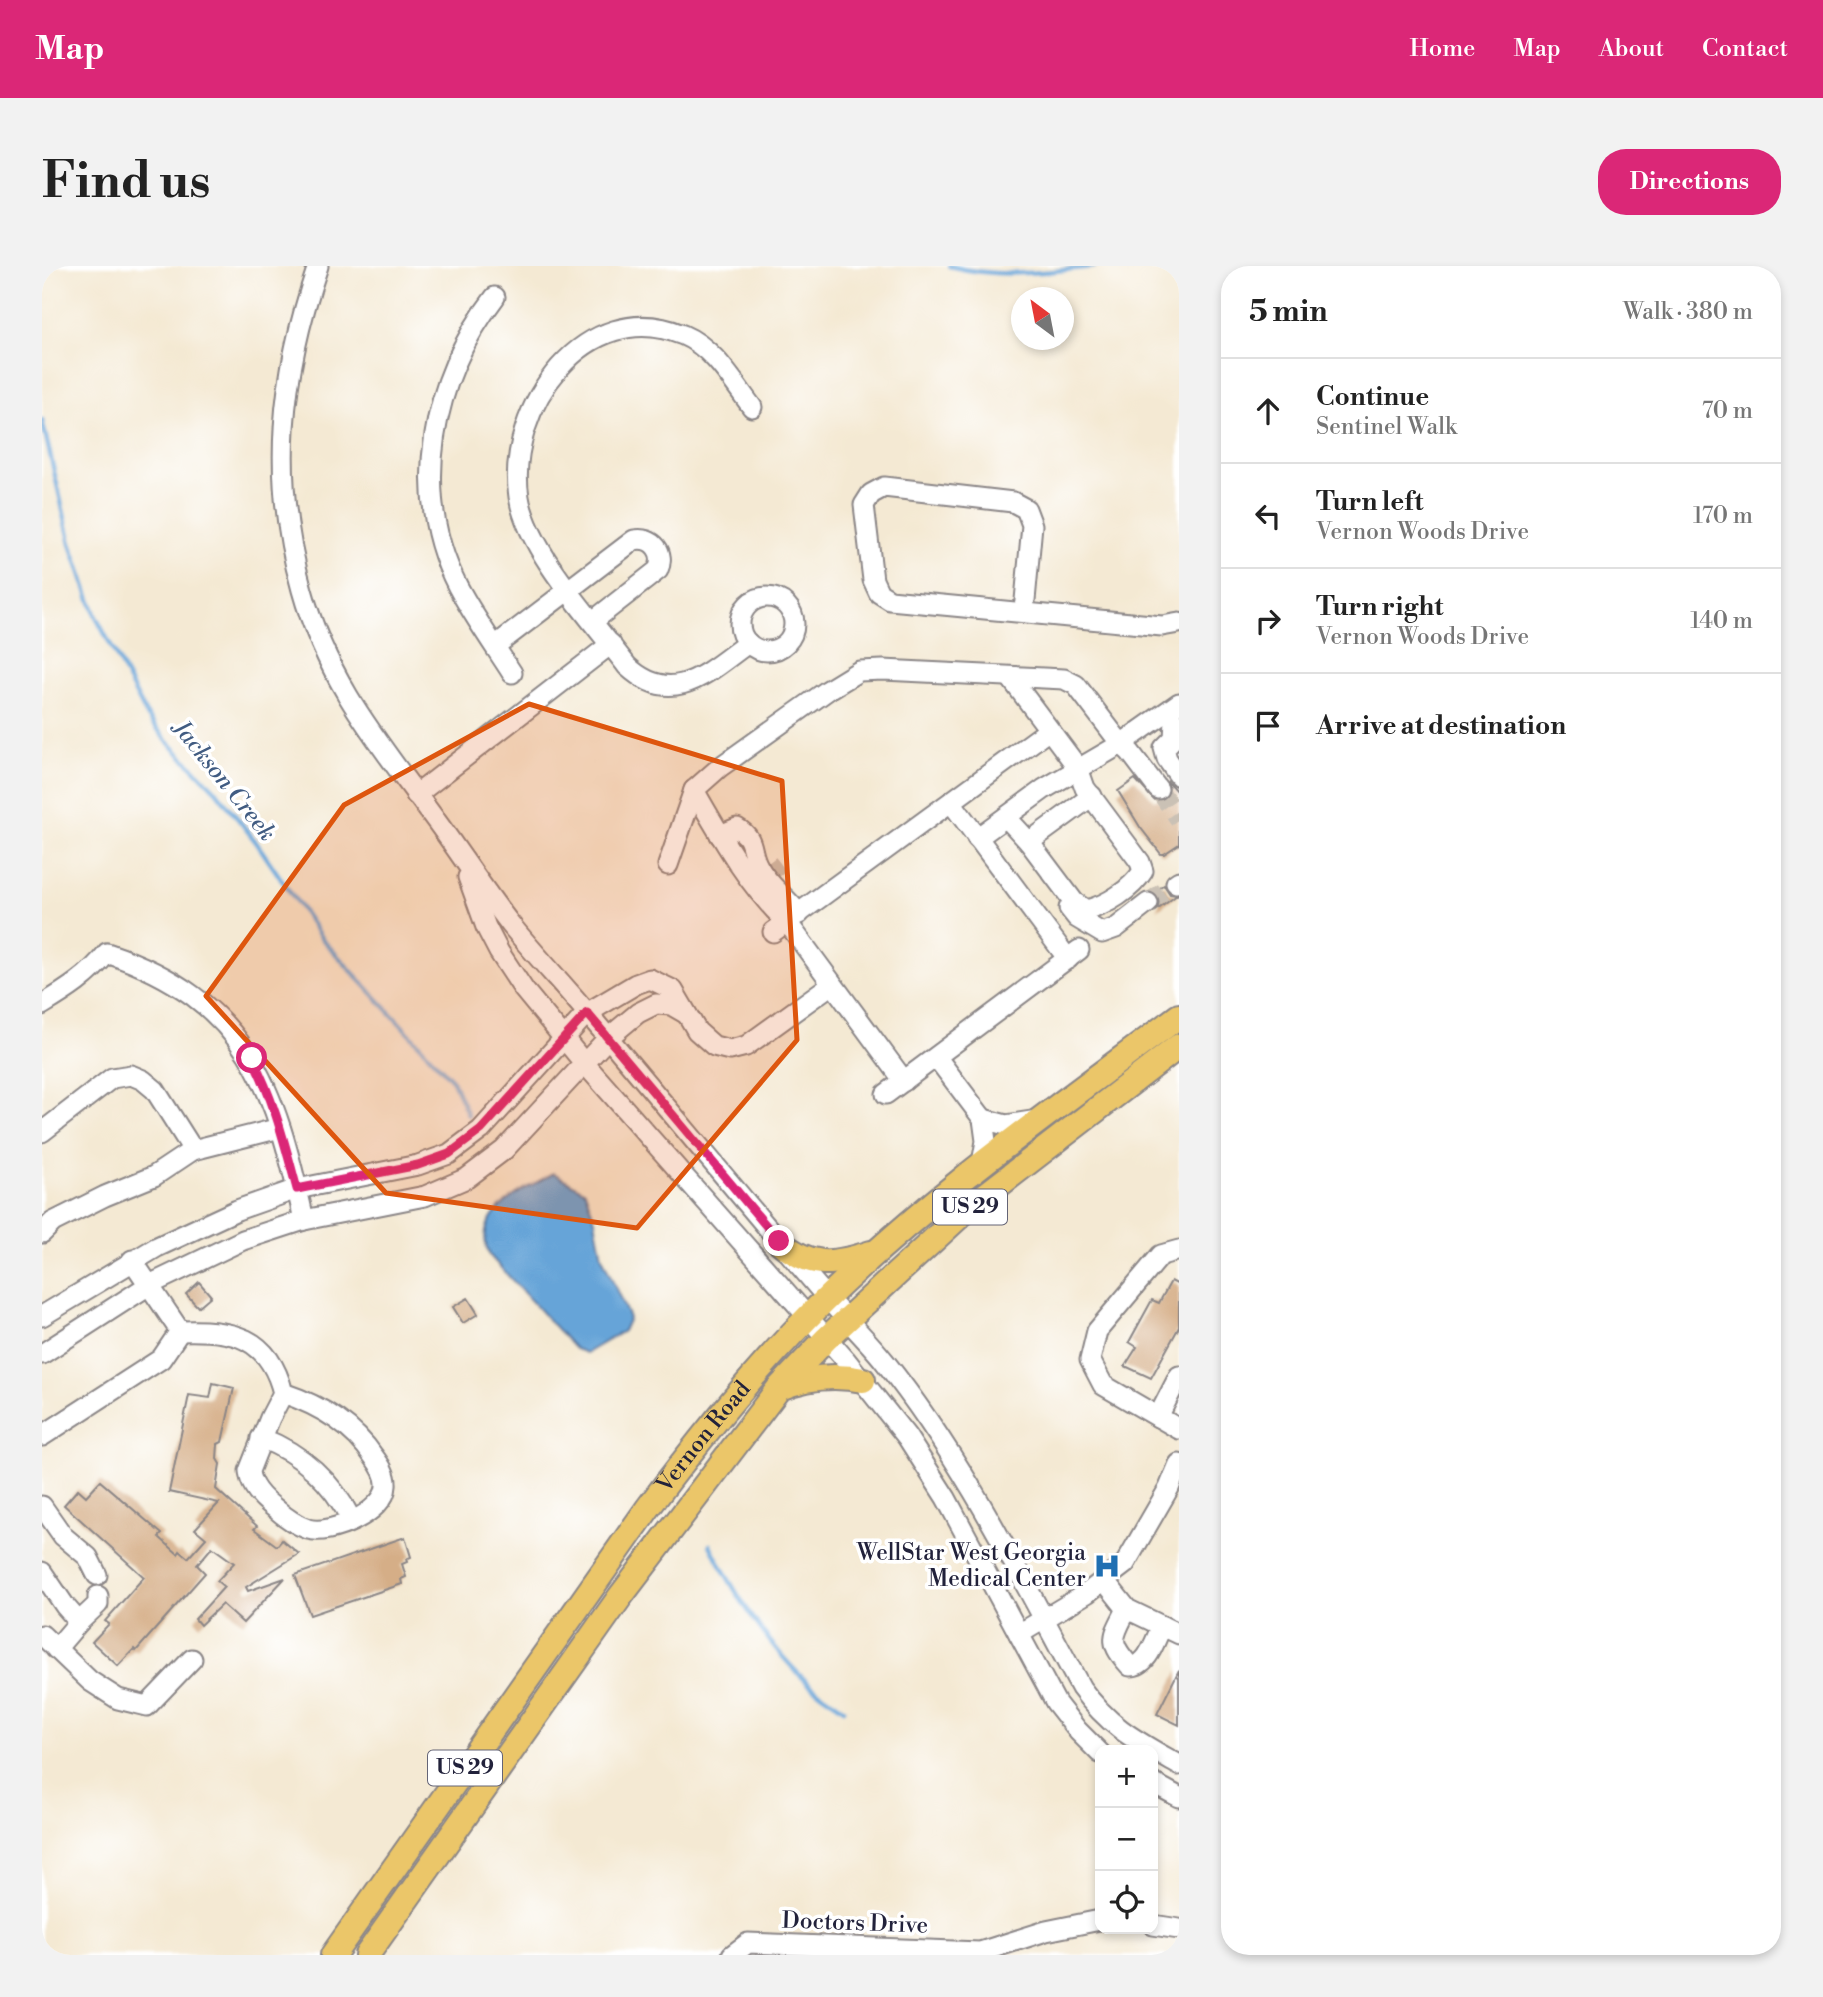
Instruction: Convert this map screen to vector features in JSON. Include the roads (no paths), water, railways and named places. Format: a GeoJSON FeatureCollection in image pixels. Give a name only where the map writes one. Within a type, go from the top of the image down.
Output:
{"type":"FeatureCollection","features":[{"type":"Feature","properties":{"kind":"main road","name":"Vernon Road"},"geometry":{"type":"LineString","coordinates":[[334,1955],[655,1499],[720,1415],[807,1317],[878,1251],[982,1164],[1179,1016]]}},
{"type":"Feature","properties":{"kind":"main road","name":"Vernon Road"},"geometry":{"type":"LineString","coordinates":[[367,1955],[620,1597],[779,1388],[826,1339],[965,1211],[1179,1046]]}},
{"type":"Feature","properties":{"kind":"main road"},"geometry":{"type":"LineString","coordinates":[[779,1241],[797,1254],[818,1262],[846,1261],[878,1251]]}},
{"type":"Feature","properties":{"kind":"main road"},"geometry":{"type":"LineString","coordinates":[[779,1388],[824,1377],[863,1380]]}},
{"type":"Feature","properties":{"kind":"street"},"geometry":{"type":"LineString","coordinates":[[318,266],[298,331],[285,399],[282,468],[289,536],[306,603],[335,675],[364,725],[510,924],[827,1298],[883,1359],[925,1414],[958,1464],[1081,1688],[1102,1715],[1124,1734],[1179,1765]]}},
{"type":"Feature","properties":{"kind":"street"},"geometry":{"type":"LineString","coordinates":[[495,297],[472,330],[451,372],[435,430],[431,468],[436,516],[448,562],[468,604],[512,673]]}},
{"type":"Feature","properties":{"kind":"street"},"geometry":{"type":"LineString","coordinates":[[748,643],[704,675],[677,687],[657,685],[641,679],[627,666],[542,554],[519,498],[519,489],[523,438],[538,397],[563,363],[584,345],[604,334],[627,327],[646,327],[686,336],[720,364],[752,407]]}},
{"type":"Feature","properties":{"kind":"street"},"geometry":{"type":"LineString","coordinates":[[1024,611],[1032,525],[1026,509],[1013,502],[884,487],[871,494],[864,505],[873,580],[879,593],[890,600],[1162,626],[1179,623]]}},
{"type":"Feature","properties":{"kind":"street"},"geometry":{"type":"LineString","coordinates":[[495,646],[634,540],[650,540],[661,555],[662,563],[658,570],[593,621]]}},
{"type":"Feature","properties":{"kind":"street"},"geometry":{"type":"LineString","coordinates":[[416,795],[611,645]]}},
{"type":"Feature","properties":{"kind":"street"},"geometry":{"type":"LineString","coordinates":[[668,865],[694,790],[720,767],[859,671],[1064,679],[1076,685],[1126,748],[1141,757],[1167,783]]}},
{"type":"Feature","properties":{"kind":"street"},"geometry":{"type":"LineString","coordinates":[[1006,817],[1029,842],[1074,902],[1086,910],[1098,907],[1116,895],[1138,880],[1143,872],[1140,862],[1085,788],[1078,768],[1010,677]]}},
{"type":"Feature","properties":{"kind":"street"},"geometry":{"type":"LineString","coordinates":[[977,838],[1078,768],[1126,748],[1175,722]]}},
{"type":"Feature","properties":{"kind":"street"},"geometry":{"type":"LineString","coordinates":[[1167,783],[1164,747],[1175,722]]}},
{"type":"Feature","properties":{"kind":"street"},"geometry":{"type":"LineString","coordinates":[[787,916],[1049,730]]}},
{"type":"Feature","properties":{"kind":"street"},"geometry":{"type":"LineString","coordinates":[[694,790],[720,835],[775,911],[787,916]]}},
{"type":"Feature","properties":{"kind":"street"},"geometry":{"type":"LineString","coordinates":[[1029,842],[1092,796]]}},
{"type":"Feature","properties":{"kind":"street"},"geometry":{"type":"LineString","coordinates":[[886,1094],[1074,955],[977,838],[951,802]]}},
{"type":"Feature","properties":{"kind":"street"},"geometry":{"type":"LineString","coordinates":[[720,835],[737,828],[747,834],[767,864],[787,916]]}},
{"type":"Feature","properties":{"kind":"street"},"geometry":{"type":"LineString","coordinates":[[1029,842],[1032,859],[1098,947],[1109,944],[1150,907]]}},
{"type":"Feature","properties":{"kind":"street"},"geometry":{"type":"LineString","coordinates":[[459,853],[486,927],[524,990],[584,1063],[863,1380],[927,1467],[1056,1703],[1095,1748]]}},
{"type":"Feature","properties":{"kind":"street"},"geometry":{"type":"LineString","coordinates":[[767,864],[756,865],[776,892],[787,916],[832,984],[904,1081]]}},
{"type":"Feature","properties":{"kind":"street"},"geometry":{"type":"LineString","coordinates":[[42,1005],[76,984],[96,967],[107,953],[164,977],[198,1000],[229,1027],[261,1076],[280,1128],[304,1220]]}},
{"type":"Feature","properties":{"kind":"street"},"geometry":{"type":"LineString","coordinates":[[42,1316],[132,1260],[208,1222],[297,1189],[418,1165],[449,1154],[481,1130],[587,1013],[636,984],[650,979],[673,990],[697,1031],[713,1046],[730,1050],[746,1046],[832,984]]}},
{"type":"Feature","properties":{"kind":"street"},"geometry":{"type":"LineString","coordinates":[[42,1354],[149,1285],[243,1240],[304,1220],[425,1196],[467,1178],[504,1150],[608,1038],[638,1013],[656,1004],[671,1005],[685,1013]]}},
{"type":"Feature","properties":{"kind":"street"},"geometry":{"type":"LineString","coordinates":[[937,1058],[983,1119],[986,1141],[982,1164]]}},
{"type":"Feature","properties":{"kind":"street"},"geometry":{"type":"LineString","coordinates":[[42,1132],[112,1078],[131,1076],[143,1080],[155,1090],[193,1150]]}},
{"type":"Feature","properties":{"kind":"street"},"geometry":{"type":"LineString","coordinates":[[983,1119],[1006,1125],[1040,1119]]}},
{"type":"Feature","properties":{"kind":"street"},"geometry":{"type":"LineString","coordinates":[[42,1233],[53,1222],[155,1175],[193,1150],[280,1128]]}},
{"type":"Feature","properties":{"kind":"street"},"geometry":{"type":"LineString","coordinates":[[1179,1250],[1161,1255],[1097,1331],[1090,1360],[1103,1385],[1179,1429]]}},
{"type":"Feature","properties":{"kind":"street"},"geometry":{"type":"LineString","coordinates":[[132,1260],[180,1331]]}},
{"type":"Feature","properties":{"kind":"street"},"geometry":{"type":"LineString","coordinates":[[180,1331],[228,1332],[250,1342],[272,1366],[283,1394],[253,1457],[250,1479],[273,1507],[308,1529],[321,1531],[352,1521],[371,1510],[381,1499],[386,1486],[380,1466],[362,1441],[338,1420],[312,1404],[283,1394]]}},
{"type":"Feature","properties":{"kind":"street"},"geometry":{"type":"LineString","coordinates":[[42,1436],[161,1359],[180,1331]]}},
{"type":"Feature","properties":{"kind":"street"},"geometry":{"type":"LineString","coordinates":[[1158,1417],[1179,1376]]}},
{"type":"Feature","properties":{"kind":"street"},"geometry":{"type":"LineString","coordinates":[[261,1438],[290,1451],[315,1469],[336,1493],[352,1521]]}},
{"type":"Feature","properties":{"kind":"street"},"geometry":{"type":"LineString","coordinates":[[1019,1634],[1125,1564],[1174,1491],[1179,1464]]}},
{"type":"Feature","properties":{"kind":"street"},"geometry":{"type":"LineString","coordinates":[[42,1506],[63,1536],[88,1557],[97,1575]]}},
{"type":"Feature","properties":{"kind":"street"},"geometry":{"type":"LineString","coordinates":[[42,1572],[79,1622]]}},
{"type":"Feature","properties":{"kind":"street"},"geometry":{"type":"LineString","coordinates":[[1104,1580],[1126,1609],[1170,1630],[1139,1665],[1130,1666],[1113,1643],[1113,1637],[1126,1609]]}},
{"type":"Feature","properties":{"kind":"street"},"geometry":{"type":"LineString","coordinates":[[97,1596],[98,1604],[79,1622],[49,1642],[90,1682],[118,1699],[147,1706],[192,1659]]}},
{"type":"Feature","properties":{"kind":"street"},"geometry":{"type":"LineString","coordinates":[[1158,1786],[1179,1797]]}},
{"type":"Feature","properties":{"kind":"street","name":"Doctors Drive"},"geometry":{"type":"LineString","coordinates":[[732,1955],[748,1943],[980,1953],[1046,1931],[1095,1920]]}},
{"type":"Feature","properties":{"kind":"street"},"geometry":{"type":"LineString","coordinates":[[1158,1926],[1179,1929]]}},
{"type":"Feature","properties":{"kind":"water"},"geometry":{"type":"Polygon","coordinates":[[[554,1173],[585,1191],[595,1220],[602,1257],[629,1318],[623,1331],[586,1353],[575,1349],[491,1257],[486,1242],[486,1228],[502,1205],[554,1173]]]}},
{"type":"Feature","properties":{"kind":"waterway"},"geometry":{"type":"LineString","coordinates":[[949,266],[1004,273],[1094,267]]}},
{"type":"Feature","properties":{"kind":"waterway","name":"Jackson Creek"},"geometry":{"type":"LineString","coordinates":[[42,420],[71,544],[96,617],[146,714],[167,741],[217,792],[256,842],[322,939],[453,1081],[468,1115]]}},
{"type":"Feature","properties":{"kind":"waterway","name":"Jackson Creek"},"geometry":{"type":"LineString","coordinates":[[710,1545],[741,1600],[779,1652],[808,1683],[844,1709]]}},
{"type":"Feature","properties":{"kind":"tunnel"},"geometry":{"type":"LineString","coordinates":[[1158,789],[1179,819]]}},
{"type":"Feature","properties":{"kind":"tunnel"},"geometry":{"type":"LineString","coordinates":[[768,863],[779,877]]}},
{"type":"Feature","properties":{"kind":"tunnel"},"geometry":{"type":"LineString","coordinates":[[1148,903],[1176,883]]}},
{"type":"Feature","properties":{"kind":"place","name":"WellStar West Georgia Medical Center"},"geometry":{"type":"Point","coordinates":[1107,1566]}}]}
